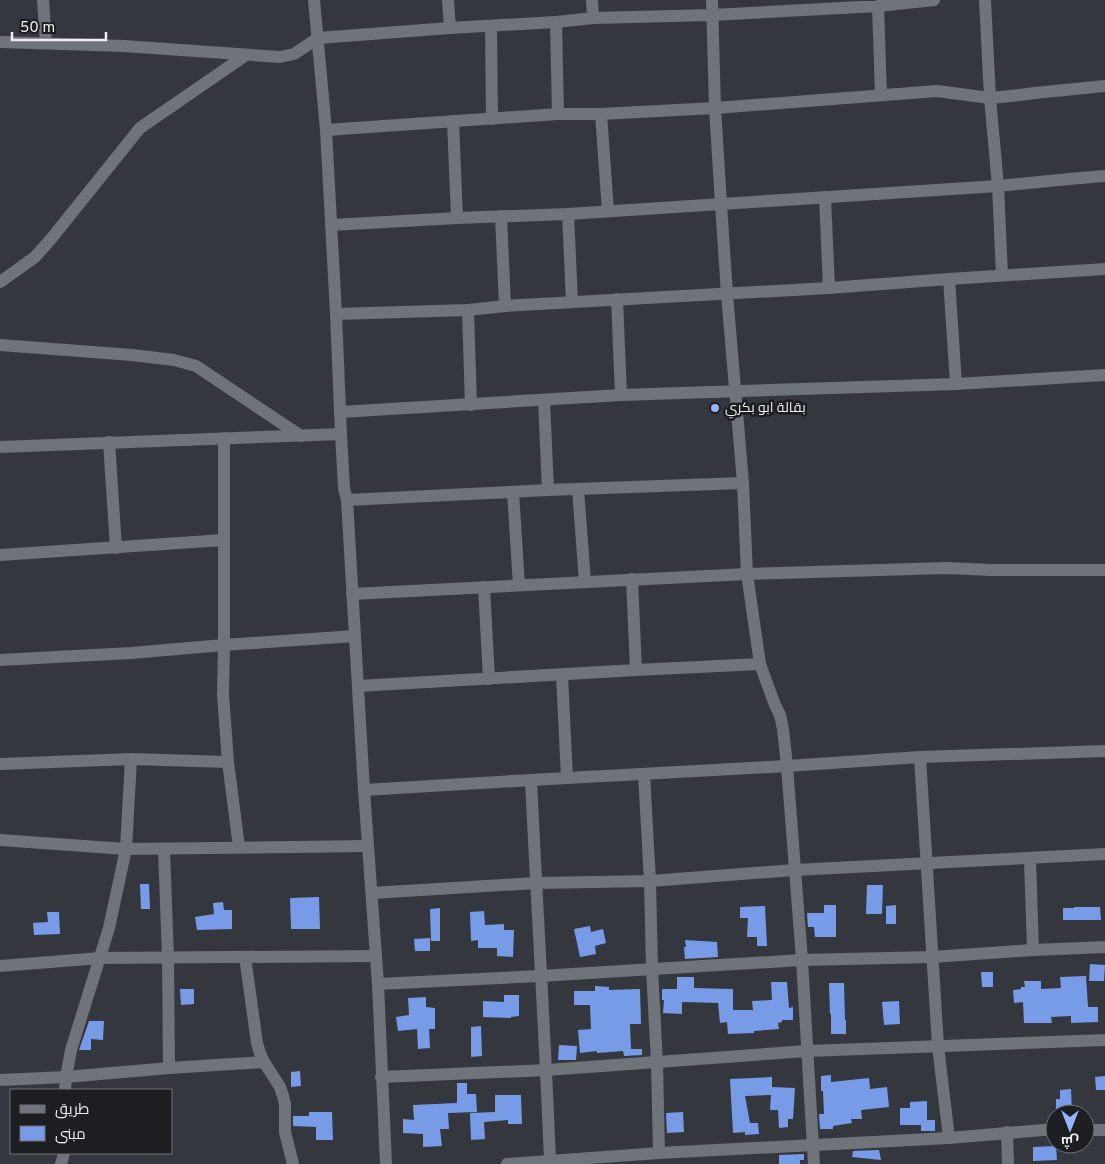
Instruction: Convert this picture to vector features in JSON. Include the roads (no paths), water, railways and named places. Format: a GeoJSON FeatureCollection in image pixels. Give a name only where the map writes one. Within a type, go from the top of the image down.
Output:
{"type":"FeatureCollection","features":[{"type":"Feature","properties":{"kind":"street"},"geometry":{"type":"LineString","coordinates":[[44,0],[46,43]]}},
{"type":"Feature","properties":{"kind":"street"},"geometry":{"type":"LineString","coordinates":[[314,0],[326,130],[344,488],[347,500],[354,636],[378,984],[386,1164]]}},
{"type":"Feature","properties":{"kind":"street"},"geometry":{"type":"LineString","coordinates":[[448,0],[450,28]]}},
{"type":"Feature","properties":{"kind":"street"},"geometry":{"type":"LineString","coordinates":[[592,0],[593,18]]}},
{"type":"Feature","properties":{"kind":"street"},"geometry":{"type":"LineString","coordinates":[[712,0],[715,108],[727,294],[744,482],[747,574],[760,664],[780,715],[783,729],[802,960],[814,1164]]}},
{"type":"Feature","properties":{"kind":"street"},"geometry":{"type":"LineString","coordinates":[[0,42],[124,46],[287,57],[318,38],[593,18],[712,15],[878,6],[934,0]]}},
{"type":"Feature","properties":{"kind":"street"},"geometry":{"type":"LineString","coordinates":[[985,0],[1002,275]]}},
{"type":"Feature","properties":{"kind":"street"},"geometry":{"type":"LineString","coordinates":[[878,6],[881,95]]}},
{"type":"Feature","properties":{"kind":"street"},"geometry":{"type":"LineString","coordinates":[[556,22],[558,114]]}},
{"type":"Feature","properties":{"kind":"street"},"geometry":{"type":"LineString","coordinates":[[491,26],[492,119]]}},
{"type":"Feature","properties":{"kind":"street"},"geometry":{"type":"LineString","coordinates":[[0,282],[35,257],[140,128],[246,55]]}},
{"type":"Feature","properties":{"kind":"street"},"geometry":{"type":"LineString","coordinates":[[326,130],[558,114],[601,114],[715,108],[937,91],[990,98],[1105,86]]}},
{"type":"Feature","properties":{"kind":"street"},"geometry":{"type":"LineString","coordinates":[[601,114],[608,211]]}},
{"type":"Feature","properties":{"kind":"street"},"geometry":{"type":"LineString","coordinates":[[452,121],[457,218]]}},
{"type":"Feature","properties":{"kind":"street"},"geometry":{"type":"LineString","coordinates":[[331,225],[568,214],[998,186],[1105,176]]}},
{"type":"Feature","properties":{"kind":"street"},"geometry":{"type":"LineString","coordinates":[[825,197],[829,288]]}},
{"type":"Feature","properties":{"kind":"street"},"geometry":{"type":"LineString","coordinates":[[568,214],[572,302]]}},
{"type":"Feature","properties":{"kind":"street"},"geometry":{"type":"LineString","coordinates":[[501,216],[505,306]]}},
{"type":"Feature","properties":{"kind":"street"},"geometry":{"type":"LineString","coordinates":[[336,314],[468,310],[505,306],[829,288],[1105,269]]}},
{"type":"Feature","properties":{"kind":"street"},"geometry":{"type":"LineString","coordinates":[[949,279],[956,384]]}},
{"type":"Feature","properties":{"kind":"street"},"geometry":{"type":"LineString","coordinates":[[617,300],[622,395]]}},
{"type":"Feature","properties":{"kind":"street"},"geometry":{"type":"LineString","coordinates":[[468,310],[470,404]]}},
{"type":"Feature","properties":{"kind":"street"},"geometry":{"type":"LineString","coordinates":[[0,344],[132,355],[174,360],[196,366],[301,436]]}},
{"type":"Feature","properties":{"kind":"street"},"geometry":{"type":"LineString","coordinates":[[340,412],[622,395],[956,384],[1105,375]]}},
{"type":"Feature","properties":{"kind":"street"},"geometry":{"type":"LineString","coordinates":[[544,400],[548,490]]}},
{"type":"Feature","properties":{"kind":"street"},"geometry":{"type":"LineString","coordinates":[[0,447],[341,434]]}},
{"type":"Feature","properties":{"kind":"street"},"geometry":{"type":"LineString","coordinates":[[224,438],[223,696],[228,762],[239,847]]}},
{"type":"Feature","properties":{"kind":"street"},"geometry":{"type":"LineString","coordinates":[[109,442],[116,548]]}},
{"type":"Feature","properties":{"kind":"street"},"geometry":{"type":"LineString","coordinates":[[347,500],[744,482]]}},
{"type":"Feature","properties":{"kind":"street"},"geometry":{"type":"LineString","coordinates":[[578,489],[585,582]]}},
{"type":"Feature","properties":{"kind":"street"},"geometry":{"type":"LineString","coordinates":[[513,492],[519,585]]}},
{"type":"Feature","properties":{"kind":"street"},"geometry":{"type":"LineString","coordinates":[[0,555],[224,540]]}},
{"type":"Feature","properties":{"kind":"street"},"geometry":{"type":"LineString","coordinates":[[352,594],[747,574],[946,568],[1105,570]]}},
{"type":"Feature","properties":{"kind":"street"},"geometry":{"type":"LineString","coordinates":[[632,579],[636,670]]}},
{"type":"Feature","properties":{"kind":"street"},"geometry":{"type":"LineString","coordinates":[[484,587],[489,678]]}},
{"type":"Feature","properties":{"kind":"street"},"geometry":{"type":"LineString","coordinates":[[0,660],[131,653],[354,636]]}},
{"type":"Feature","properties":{"kind":"street"},"geometry":{"type":"LineString","coordinates":[[358,686],[760,664]]}},
{"type":"Feature","properties":{"kind":"street"},"geometry":{"type":"LineString","coordinates":[[562,675],[568,778]]}},
{"type":"Feature","properties":{"kind":"street"},"geometry":{"type":"LineString","coordinates":[[364,790],[920,757],[1105,751]]}},
{"type":"Feature","properties":{"kind":"street"},"geometry":{"type":"LineString","coordinates":[[920,757],[938,1046],[949,1138]]}},
{"type":"Feature","properties":{"kind":"street"},"geometry":{"type":"LineString","coordinates":[[0,764],[131,759],[228,762]]}},
{"type":"Feature","properties":{"kind":"street"},"geometry":{"type":"LineString","coordinates":[[66,1084],[71,1050],[109,928],[126,849],[131,759]]}},
{"type":"Feature","properties":{"kind":"street"},"geometry":{"type":"LineString","coordinates":[[644,774],[650,881],[659,1153]]}},
{"type":"Feature","properties":{"kind":"street"},"geometry":{"type":"LineString","coordinates":[[531,780],[550,1160]]}},
{"type":"Feature","properties":{"kind":"street"},"geometry":{"type":"LineString","coordinates":[[0,840],[126,849],[368,846]]}},
{"type":"Feature","properties":{"kind":"street"},"geometry":{"type":"LineString","coordinates":[[164,848],[169,1068]]}},
{"type":"Feature","properties":{"kind":"street"},"geometry":{"type":"LineString","coordinates":[[372,893],[536,883],[650,881],[795,870],[1105,854]]}},
{"type":"Feature","properties":{"kind":"street"},"geometry":{"type":"LineString","coordinates":[[1030,859],[1033,950]]}},
{"type":"Feature","properties":{"kind":"street"},"geometry":{"type":"LineString","coordinates":[[378,984],[802,960],[932,957],[1033,950],[1105,948]]}},
{"type":"Feature","properties":{"kind":"street"},"geometry":{"type":"LineString","coordinates":[[0,966],[100,958],[376,956]]}},
{"type":"Feature","properties":{"kind":"street"},"geometry":{"type":"LineString","coordinates":[[245,957],[257,1043],[264,1062],[280,1087],[285,1104],[285,1132],[293,1164],[287,1164]]}},
{"type":"Feature","properties":{"kind":"street"},"geometry":{"type":"LineString","coordinates":[[381,1077],[547,1070],[807,1051],[1105,1040]]}},
{"type":"Feature","properties":{"kind":"street"},"geometry":{"type":"LineString","coordinates":[[0,1080],[66,1084],[169,1068],[264,1062]]}},
{"type":"Feature","properties":{"kind":"street"},"geometry":{"type":"LineString","coordinates":[[507,1164],[550,1160],[604,1160],[659,1153],[949,1138],[1045,1130]]}},
{"type":"Feature","properties":{"kind":"street"},"geometry":{"type":"LineString","coordinates":[[1007,1132],[1008,1164]]}},
{"type":"Feature","properties":{"kind":"place","name":"بقالة ابو بكري"},"geometry":{"type":"Point","coordinates":[715,408]}}]}
